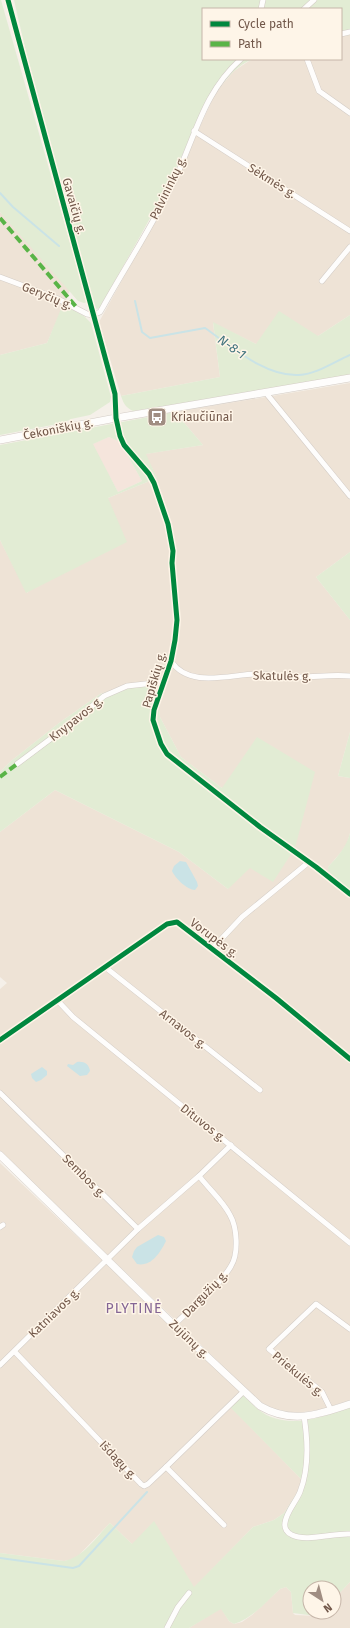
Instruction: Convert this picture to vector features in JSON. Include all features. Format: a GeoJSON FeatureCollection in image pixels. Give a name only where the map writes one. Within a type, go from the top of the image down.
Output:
{"type":"FeatureCollection","features":[{"type":"Feature","properties":{"kind":"main road","name":"Čekoniškių g."},"geometry":{"type":"LineString","coordinates":[[0,440],[116,418],[350,378]]}},
{"type":"Feature","properties":{"kind":"main road","name":"Zujūnų g."},"geometry":{"type":"LineString","coordinates":[[0,1155],[243,1392],[260,1406],[270,1412],[281,1415],[304,1416],[350,1404]]}},
{"type":"Feature","properties":{"kind":"street","name":"Gavaičių g."},"geometry":{"type":"LineString","coordinates":[[8,0],[115,394],[116,418]]}},
{"type":"Feature","properties":{"kind":"street"},"geometry":{"type":"LineString","coordinates":[[305,8],[314,0]]}},
{"type":"Feature","properties":{"kind":"street","name":"Palvininkų g."},"geometry":{"type":"LineString","coordinates":[[93,315],[100,312],[104,307],[162,205],[176,177],[201,114],[216,87],[230,69],[240,60]]}},
{"type":"Feature","properties":{"kind":"street"},"geometry":{"type":"LineString","coordinates":[[307,60],[319,91],[350,113]]}},
{"type":"Feature","properties":{"kind":"street","name":"Sėkmės g."},"geometry":{"type":"LineString","coordinates":[[194,132],[350,231]]}},
{"type":"Feature","properties":{"kind":"street"},"geometry":{"type":"LineString","coordinates":[[322,281],[350,247]]}},
{"type":"Feature","properties":{"kind":"street","name":"Geryčių g."},"geometry":{"type":"LineString","coordinates":[[0,277],[56,298],[87,314],[93,315]]}},
{"type":"Feature","properties":{"kind":"street"},"geometry":{"type":"LineString","coordinates":[[266,393],[350,496]]}},
{"type":"Feature","properties":{"kind":"street","name":"Papiškių g."},"geometry":{"type":"LineString","coordinates":[[116,418],[120,436],[124,445],[149,474],[154,483],[168,524],[173,551],[172,563],[177,620],[171,661],[154,710],[153,720],[156,731],[167,754],[260,827],[350,894]]}},
{"type":"Feature","properties":{"kind":"street","name":"Skatulės g."},"geometry":{"type":"LineString","coordinates":[[171,661],[176,668],[184,674],[209,678],[257,674],[300,678],[340,675],[350,676]]}},
{"type":"Feature","properties":{"kind":"street","name":"Knypavos g."},"geometry":{"type":"LineString","coordinates":[[17,764],[73,722],[104,696],[127,686],[163,682]]}},
{"type":"Feature","properties":{"kind":"street"},"geometry":{"type":"LineString","coordinates":[[212,949],[242,917],[309,862]]}},
{"type":"Feature","properties":{"kind":"street","name":"Vorupės g."},"geometry":{"type":"LineString","coordinates":[[0,1040],[170,922],[177,922],[276,998],[350,1059]]}},
{"type":"Feature","properties":{"kind":"street","name":"Arnavos g."},"geometry":{"type":"LineString","coordinates":[[105,967],[260,1090]]}},
{"type":"Feature","properties":{"kind":"street","name":"Dituvos g."},"geometry":{"type":"LineString","coordinates":[[58,1001],[73,1017],[350,1243]]}},
{"type":"Feature","properties":{"kind":"street","name":"Sembos g."},"geometry":{"type":"LineString","coordinates":[[0,1093],[138,1230]]}},
{"type":"Feature","properties":{"kind":"street"},"geometry":{"type":"LineString","coordinates":[[108,1260],[138,1230],[199,1176],[231,1145]]}},
{"type":"Feature","properties":{"kind":"street","name":"Dargužių g."},"geometry":{"type":"LineString","coordinates":[[174,1325],[215,1285],[228,1270],[232,1265],[236,1251],[235,1232],[230,1216],[199,1176]]}},
{"type":"Feature","properties":{"kind":"street","name":"Katniavos g."},"geometry":{"type":"LineString","coordinates":[[0,1365],[108,1260]]}},
{"type":"Feature","properties":{"kind":"street","name":"Priekulės g."},"geometry":{"type":"LineString","coordinates":[[331,1410],[322,1392],[268,1349],[316,1304],[350,1330]]}},
{"type":"Feature","properties":{"kind":"street","name":"Išdagų g."},"geometry":{"type":"LineString","coordinates":[[15,1352],[144,1486],[148,1484],[243,1392]]}},
{"type":"Feature","properties":{"kind":"street"},"geometry":{"type":"LineString","coordinates":[[304,1416],[307,1441],[304,1479],[297,1499],[285,1520],[285,1527],[292,1535],[308,1538],[350,1534]]}},
{"type":"Feature","properties":{"kind":"street"},"geometry":{"type":"LineString","coordinates":[[166,1466],[224,1524]]}},
{"type":"Feature","properties":{"kind":"street"},"geometry":{"type":"LineString","coordinates":[[167,1628],[178,1607],[189,1593]]}},
{"type":"Feature","properties":{"kind":"shaded area"},"geometry":{"type":"Polygon","coordinates":[[[350,35],[350,315],[318,336],[256,344],[213,323],[220,377],[121,396],[99,322],[165,202],[216,92],[234,71],[252,60],[342,60],[342,36],[350,35]]]}},
{"type":"Feature","properties":{"kind":"shaded area"},"geometry":{"type":"Polygon","coordinates":[[[0,212],[70,290],[47,343],[0,355],[0,212]]]}},
{"type":"Feature","properties":{"kind":"shaded area"},"geometry":{"type":"Polygon","coordinates":[[[350,383],[350,552],[316,577],[350,620],[350,732],[338,776],[350,778],[350,833],[347,843],[342,851],[328,867],[335,878],[350,890],[350,1400],[323,1409],[297,1413],[273,1409],[258,1400],[0,1151],[0,989],[7,983],[0,977],[0,832],[55,790],[179,852],[228,889],[222,788],[181,757],[160,717],[156,686],[130,684],[100,694],[59,723],[11,761],[0,772],[0,540],[27,593],[108,498],[157,478],[145,454],[203,445],[175,412],[350,383]]]}},
{"type":"Feature","properties":{"kind":"shaded area"},"geometry":{"type":"Polygon","coordinates":[[[109,437],[120,442],[142,481],[118,492],[92,444],[109,437]]]}},
{"type":"Feature","properties":{"kind":"shaded area"},"geometry":{"type":"Polygon","coordinates":[[[0,1163],[242,1394],[231,1407],[302,1480],[298,1491],[284,1513],[274,1520],[253,1527],[194,1588],[132,1544],[110,1523],[78,1556],[70,1560],[64,1561],[0,1553],[0,1163]]]}},
{"type":"Feature","properties":{"kind":"shaded area"},"geometry":{"type":"Polygon","coordinates":[[[350,1582],[350,1628],[189,1628],[221,1608],[229,1621],[234,1624],[242,1622],[252,1615],[280,1589],[286,1587],[291,1592],[293,1613],[295,1615],[302,1615],[302,1620],[342,1620],[342,1590],[350,1582]]]}},
{"type":"Feature","properties":{"kind":"green space"},"geometry":{"type":"Polygon","coordinates":[[[0,0],[87,302],[84,303],[78,301],[0,212],[0,0]]]}},
{"type":"Feature","properties":{"kind":"green space"},"geometry":{"type":"Polygon","coordinates":[[[14,0],[350,0],[350,35],[342,36],[342,8],[202,8],[202,60],[251,60],[237,68],[216,92],[212,90],[181,158],[158,203],[100,307],[97,309],[95,308],[26,52],[14,0]]]}},
{"type":"Feature","properties":{"kind":"green space"},"geometry":{"type":"Polygon","coordinates":[[[63,304],[84,316],[91,323],[111,397],[110,402],[90,415],[71,419],[63,423],[0,435],[0,355],[47,343],[63,304]]]}},
{"type":"Feature","properties":{"kind":"green space"},"geometry":{"type":"Polygon","coordinates":[[[279,311],[318,336],[350,315],[350,376],[133,411],[126,407],[121,396],[220,377],[213,322],[256,344],[279,311]]]}},
{"type":"Feature","properties":{"kind":"green space"},"geometry":{"type":"Polygon","coordinates":[[[175,412],[203,445],[146,454],[157,478],[108,498],[127,542],[26,593],[0,540],[0,445],[175,412]],[[109,437],[93,444],[118,492],[142,481],[120,442],[109,437]]]}},
{"type":"Feature","properties":{"kind":"green space"},"geometry":{"type":"Polygon","coordinates":[[[350,552],[350,620],[316,577],[350,552]]]}},
{"type":"Feature","properties":{"kind":"green space"},"geometry":{"type":"Polygon","coordinates":[[[130,684],[156,686],[160,717],[181,757],[222,788],[257,737],[315,772],[295,848],[273,882],[250,868],[228,889],[179,852],[55,790],[0,832],[0,772],[11,761],[59,723],[100,694],[130,684]]]}},
{"type":"Feature","properties":{"kind":"green space"},"geometry":{"type":"Polygon","coordinates":[[[350,732],[350,778],[338,776],[350,732]]]}},
{"type":"Feature","properties":{"kind":"green space"},"geometry":{"type":"Polygon","coordinates":[[[350,833],[350,890],[329,872],[328,867],[344,847],[350,833]]]}},
{"type":"Feature","properties":{"kind":"green space"},"geometry":{"type":"Polygon","coordinates":[[[242,1394],[263,1413],[271,1417],[281,1420],[301,1421],[321,1417],[350,1407],[350,1582],[342,1590],[342,1580],[302,1580],[302,1614],[293,1613],[291,1592],[286,1587],[280,1589],[253,1614],[234,1624],[229,1621],[221,1609],[189,1628],[0,1628],[0,1553],[64,1561],[77,1556],[95,1540],[110,1523],[132,1544],[154,1521],[194,1587],[253,1527],[274,1520],[284,1513],[298,1491],[302,1480],[230,1407],[242,1394]]]}},
{"type":"Feature","properties":{"kind":"water"},"geometry":{"type":"Polygon","coordinates":[[[180,861],[186,862],[197,882],[198,886],[195,890],[188,888],[172,871],[174,866],[180,861]]]}},
{"type":"Feature","properties":{"kind":"water"},"geometry":{"type":"Polygon","coordinates":[[[77,1062],[82,1062],[87,1065],[90,1071],[87,1075],[80,1076],[67,1066],[68,1064],[73,1065],[77,1062]]]}},
{"type":"Feature","properties":{"kind":"water"},"geometry":{"type":"Polygon","coordinates":[[[42,1067],[47,1071],[47,1075],[36,1082],[32,1078],[31,1074],[42,1067]]]}},
{"type":"Feature","properties":{"kind":"water"},"geometry":{"type":"Polygon","coordinates":[[[158,1235],[164,1237],[166,1241],[161,1250],[151,1261],[137,1264],[132,1257],[134,1251],[137,1247],[158,1235]]]}},
{"type":"Feature","properties":{"kind":"waterway","name":"N-8-1"},"geometry":{"type":"LineString","coordinates":[[0,193],[13,207],[59,246]]}},
{"type":"Feature","properties":{"kind":"waterway","name":"N-8-1"},"geometry":{"type":"LineString","coordinates":[[135,301],[142,332],[150,338],[205,328],[249,359],[274,371],[286,374],[306,374],[350,355]]}},
{"type":"Feature","properties":{"kind":"waterway"},"geometry":{"type":"LineString","coordinates":[[0,1558],[73,1568],[79,1566],[147,1492]]}},
{"type":"Feature","properties":{"kind":"marked path"},"geometry":{"type":"LineString","coordinates":[[0,218],[78,309]]}},
{"type":"Feature","properties":{"kind":"marked path"},"geometry":{"type":"LineString","coordinates":[[0,777],[17,764]]}},
{"type":"Feature","properties":{"kind":"cycle path"},"geometry":{"type":"LineString","coordinates":[[8,0],[115,394],[116,418],[120,436],[124,445],[149,474],[154,483],[168,524],[173,551],[172,563],[177,620],[171,661],[154,710],[153,720],[161,744],[167,754],[260,827],[316,867],[350,894]]}},
{"type":"Feature","properties":{"kind":"cycle path"},"geometry":{"type":"LineString","coordinates":[[0,1040],[167,924],[177,922],[276,998],[350,1059]]}},
{"type":"Feature","properties":{"kind":"place","name":"Kriaučiūnai"},"geometry":{"type":"Point","coordinates":[157,417]}},
{"type":"Feature","properties":{"kind":"district","name":"PLYTINĖ"},"geometry":{"type":"Point","coordinates":[134,1308]}}]}
